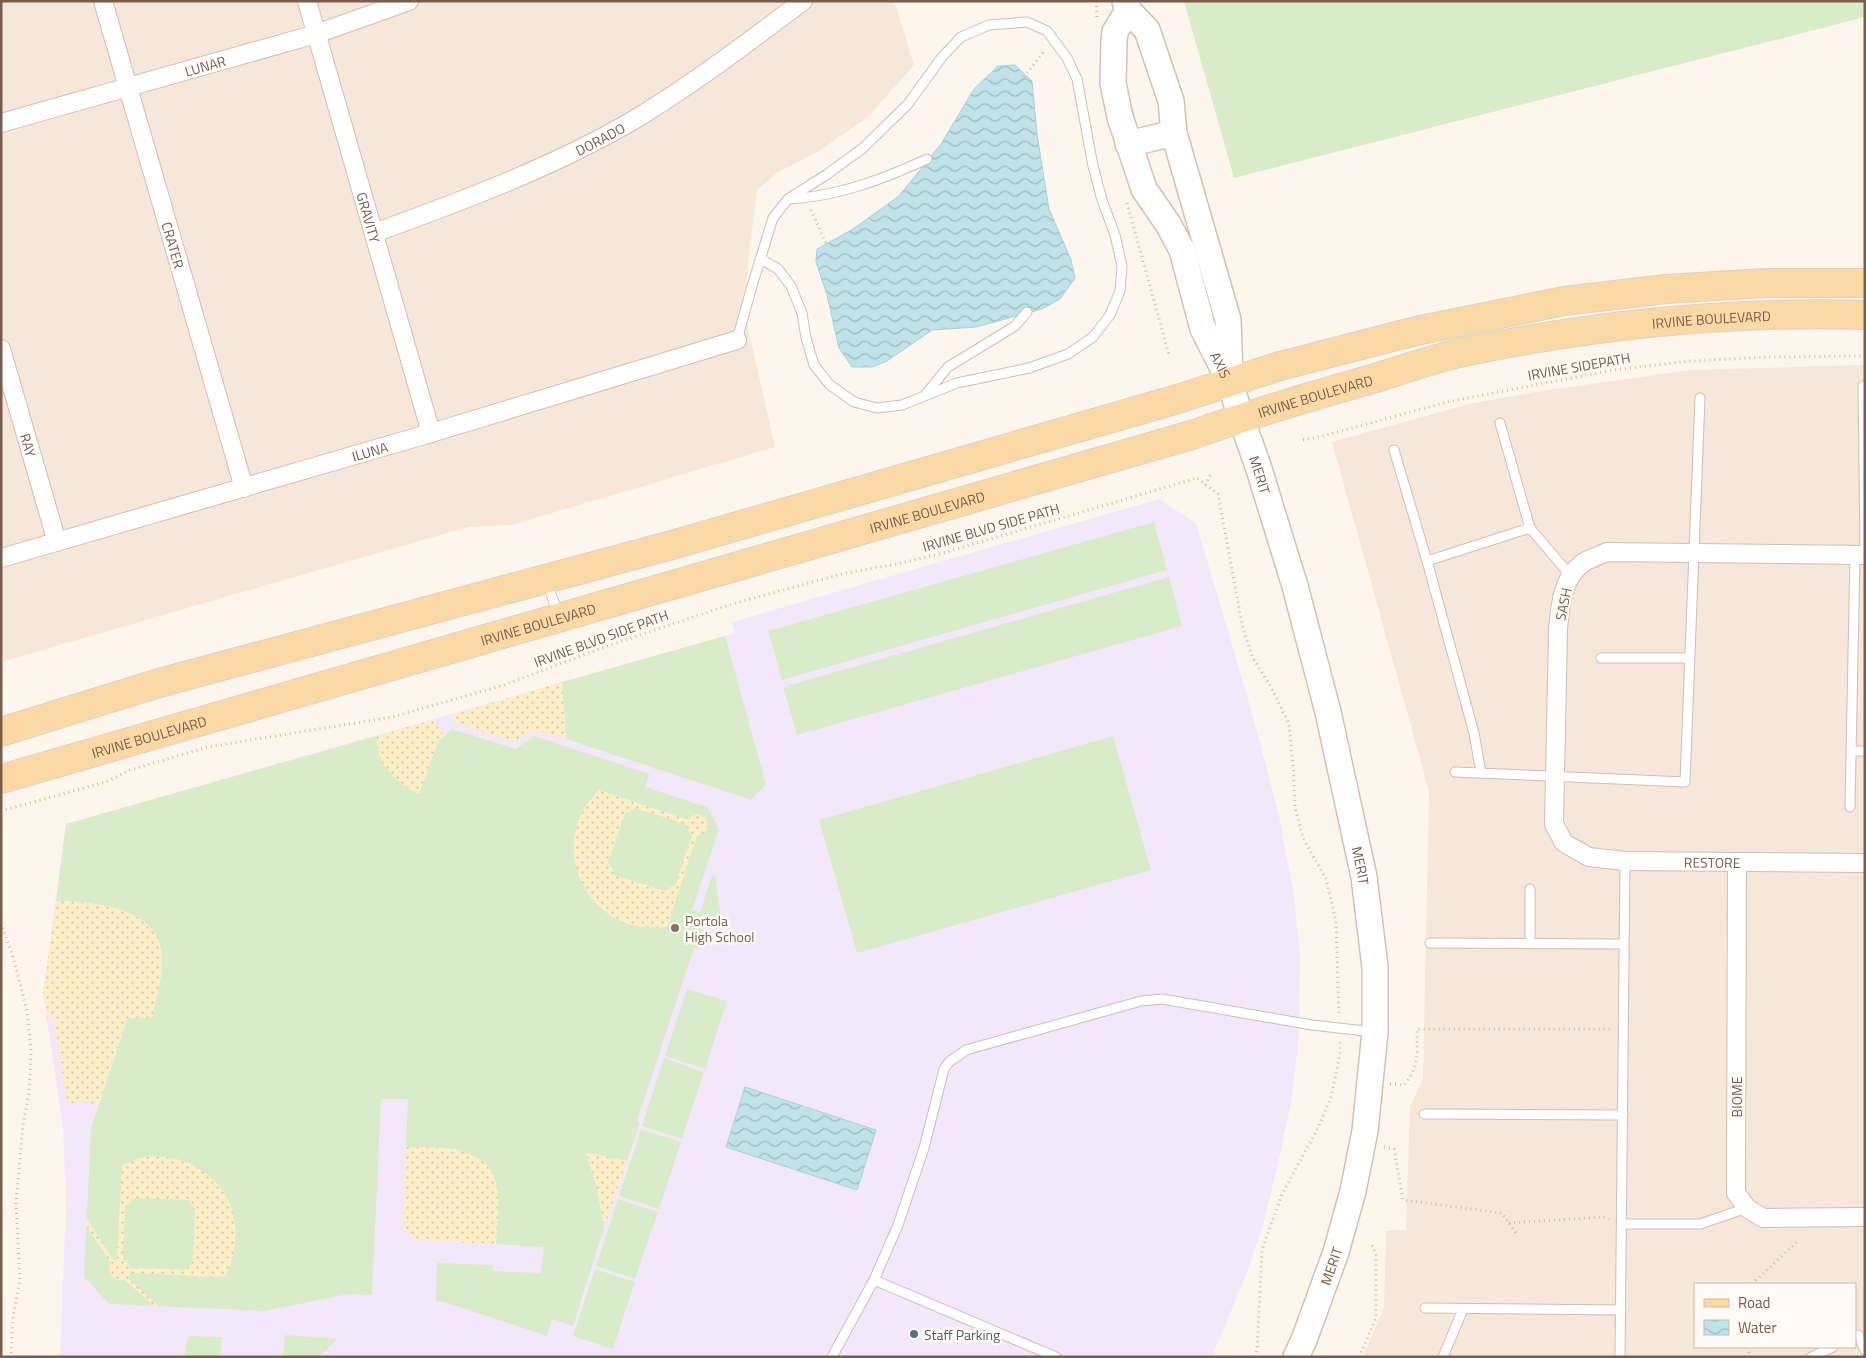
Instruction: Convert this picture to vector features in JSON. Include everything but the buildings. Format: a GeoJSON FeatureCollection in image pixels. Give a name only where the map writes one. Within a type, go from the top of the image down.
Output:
{"type":"FeatureCollection","features":[{"type":"Feature","properties":{"kind":"main road"},"geometry":{"type":"LineString","coordinates":[[1,732],[160,683],[672,544],[1180,398],[1280,366],[1416,331],[1564,302],[1666,289],[1710,285],[1865,283]]}},
{"type":"Feature","properties":{"kind":"main road","name":"IRVINE BOULEVARD"},"geometry":{"type":"LineString","coordinates":[[1,778],[1195,434],[1241,418],[1457,354],[1562,334],[1645,322],[1746,315],[1865,315]]}},
{"type":"Feature","properties":{"kind":"street","name":"CRATER"},"geometry":{"type":"LineString","coordinates":[[103,1],[244,488]]}},
{"type":"Feature","properties":{"kind":"street","name":"GRAVITY"},"geometry":{"type":"LineString","coordinates":[[307,1],[432,433]]}},
{"type":"Feature","properties":{"kind":"street","name":"LUNAR"},"geometry":{"type":"LineString","coordinates":[[1,123],[316,34],[409,1]]}},
{"type":"Feature","properties":{"kind":"street","name":"DORADO"},"geometry":{"type":"LineString","coordinates":[[374,233],[434,212],[516,178],[566,156],[630,122],[695,82],[803,1]]}},
{"type":"Feature","properties":{"kind":"street","name":"AXIS"},"geometry":{"type":"LineString","coordinates":[[1126,6],[1147,30],[1171,101],[1174,133],[1228,320],[1230,382],[1203,329],[1182,250],[1168,224],[1144,189],[1120,117],[1113,83],[1115,32],[1126,6]]}},
{"type":"Feature","properties":{"kind":"street"},"geometry":{"type":"LineString","coordinates":[[1128,144],[1174,133]]}},
{"type":"Feature","properties":{"kind":"street","name":"ILUNA"},"geometry":{"type":"LineString","coordinates":[[1,558],[432,433],[737,340]]}},
{"type":"Feature","properties":{"kind":"street","name":"RAY"},"geometry":{"type":"LineString","coordinates":[[1,349],[56,542]]}},
{"type":"Feature","properties":{"kind":"street","name":"MERIT"},"geometry":{"type":"LineString","coordinates":[[1230,382],[1295,586],[1328,712],[1348,794],[1364,877],[1374,967],[1374,1032],[1370,1082],[1353,1191],[1336,1252],[1296,1357]]}},
{"type":"Feature","properties":{"kind":"street","name":"SASH"},"geometry":{"type":"LineString","coordinates":[[1564,843],[1554,824],[1558,630],[1560,603],[1570,575],[1584,562],[1607,552],[1862,552]]}},
{"type":"Feature","properties":{"kind":"street","name":"RESTORE"},"geometry":{"type":"LineString","coordinates":[[1564,843],[1589,857],[1625,861],[1865,864]]}},
{"type":"Feature","properties":{"kind":"street","name":"BIOME"},"geometry":{"type":"LineString","coordinates":[[1736,862],[1736,1193],[1747,1208]]}},
{"type":"Feature","properties":{"kind":"street"},"geometry":{"type":"LineString","coordinates":[[1747,1208],[1763,1218],[1865,1218]]}},
{"type":"Feature","properties":{"kind":"lane"},"geometry":{"type":"LineString","coordinates":[[737,340],[773,218],[788,199],[826,175],[863,148],[908,104],[942,57],[962,38],[989,26],[1027,22],[1047,31],[1067,58],[1077,79],[1093,166],[1102,200],[1115,235],[1122,266],[1120,291],[1110,315],[1093,337],[1068,354],[1029,368],[958,383],[902,405],[876,408],[854,402],[830,385],[814,365],[806,338],[802,313],[791,286],[778,269],[761,259]]}},
{"type":"Feature","properties":{"kind":"lane"},"geometry":{"type":"LineString","coordinates":[[788,199],[813,198],[847,190],[899,172],[927,159]]}},
{"type":"Feature","properties":{"kind":"lane"},"geometry":{"type":"LineString","coordinates":[[923,397],[948,367],[1015,326],[1027,312]]}},
{"type":"Feature","properties":{"kind":"lane"},"geometry":{"type":"LineString","coordinates":[[1850,807],[1851,751],[1862,552],[1863,386]]}},
{"type":"Feature","properties":{"kind":"lane"},"geometry":{"type":"LineString","coordinates":[[1455,772],[1685,782],[1700,398]]}},
{"type":"Feature","properties":{"kind":"lane"},"geometry":{"type":"LineString","coordinates":[[1500,423],[1530,528],[1570,575]]}},
{"type":"Feature","properties":{"kind":"lane"},"geometry":{"type":"LineString","coordinates":[[1394,450],[1427,561],[1474,733],[1481,773]]}},
{"type":"Feature","properties":{"kind":"lane"},"geometry":{"type":"LineString","coordinates":[[1427,561],[1530,528]]}},
{"type":"Feature","properties":{"kind":"lane"},"geometry":{"type":"LineString","coordinates":[[546,578],[559,617]]}},
{"type":"Feature","properties":{"kind":"lane"},"geometry":{"type":"LineString","coordinates":[[1601,658],[1689,658]]}},
{"type":"Feature","properties":{"kind":"lane"},"geometry":{"type":"LineString","coordinates":[[1851,751],[1865,751]]}},
{"type":"Feature","properties":{"kind":"lane"},"geometry":{"type":"LineString","coordinates":[[1620,1357],[1625,861]]}},
{"type":"Feature","properties":{"kind":"lane"},"geometry":{"type":"LineString","coordinates":[[1530,889],[1530,943]]}},
{"type":"Feature","properties":{"kind":"lane"},"geometry":{"type":"LineString","coordinates":[[1430,943],[1624,944]]}},
{"type":"Feature","properties":{"kind":"lane"},"geometry":{"type":"LineString","coordinates":[[832,1357],[874,1280],[907,1200],[924,1148],[944,1069],[949,1062],[966,1050],[1141,1001],[1162,999],[1340,1029],[1374,1032]]}},
{"type":"Feature","properties":{"kind":"lane"},"geometry":{"type":"LineString","coordinates":[[1424,1114],[1623,1115]]}},
{"type":"Feature","properties":{"kind":"lane"},"geometry":{"type":"LineString","coordinates":[[1622,1224],[1700,1224],[1747,1208]]}},
{"type":"Feature","properties":{"kind":"lane"},"geometry":{"type":"LineString","coordinates":[[874,1280],[1056,1357]]}},
{"type":"Feature","properties":{"kind":"lane"},"geometry":{"type":"LineString","coordinates":[[1425,1308],[1621,1310]]}},
{"type":"Feature","properties":{"kind":"lane"},"geometry":{"type":"LineString","coordinates":[[1443,1357],[1463,1309]]}},
{"type":"Feature","properties":{"kind":"lane"},"geometry":{"type":"LineString","coordinates":[[1859,1335],[1865,1350]]}},
{"type":"Feature","properties":{"kind":"lane"},"geometry":{"type":"LineString","coordinates":[[1811,1357],[1831,1348]]}},
{"type":"Feature","properties":{"kind":"path"},"geometry":{"type":"LineString","coordinates":[[1021,81],[1048,46]]}},
{"type":"Feature","properties":{"kind":"path"},"geometry":{"type":"LineString","coordinates":[[812,213],[826,243]]}},
{"type":"Feature","properties":{"kind":"path","name":"IRVINE SIDEPATH"},"geometry":{"type":"LineString","coordinates":[[1303,440],[1447,402],[1612,370],[1688,361],[1768,356],[1865,356]]}},
{"type":"Feature","properties":{"kind":"path"},"geometry":{"type":"LineString","coordinates":[[1212,472],[1205,485],[1218,494],[1243,629],[1253,658],[1271,687],[1289,724],[1294,765],[1295,807],[1304,838],[1326,879],[1336,921],[1340,1054],[1331,1097],[1318,1128],[1282,1194],[1262,1250],[1257,1350],[1255,1357]]}},
{"type":"Feature","properties":{"kind":"path","name":"IRVINE BLVD SIDE PATH"},"geometry":{"type":"LineString","coordinates":[[1,811],[106,782],[130,770],[208,747],[392,717],[504,685],[613,644],[732,604],[846,573],[943,553],[1197,478],[1205,485]]}},
{"type":"Feature","properties":{"kind":"path"},"geometry":{"type":"LineString","coordinates":[[1,923],[14,960],[27,1011],[31,1051],[29,1092],[23,1125],[16,1203],[20,1282],[13,1316],[11,1357]]}},
{"type":"Feature","properties":{"kind":"path"},"geometry":{"type":"LineString","coordinates":[[1370,1082],[1404,1085],[1413,1074],[1416,1065],[1417,1029],[1623,1029]]}},
{"type":"Feature","properties":{"kind":"path"},"geometry":{"type":"LineString","coordinates":[[1362,1143],[1394,1149],[1403,1200],[1502,1213],[1516,1233]]}},
{"type":"Feature","properties":{"kind":"path"},"geometry":{"type":"LineString","coordinates":[[1509,1223],[1604,1217],[1622,1224]]}},
{"type":"Feature","properties":{"kind":"path"},"geometry":{"type":"LineString","coordinates":[[1753,1283],[1799,1240]]}},
{"type":"Feature","properties":{"kind":"path"},"geometry":{"type":"LineString","coordinates":[[1359,1357],[1376,1318],[1376,1254],[1371,1243]]}},
{"type":"Feature","properties":{"kind":"shaded area"},"geometry":{"type":"Polygon","coordinates":[[[1,1],[894,1],[914,65],[868,117],[819,151],[778,172],[757,190],[743,306],[775,447],[512,525],[468,527],[1,662],[1,1]]]}},
{"type":"Feature","properties":{"kind":"shaded area"},"geometry":{"type":"Polygon","coordinates":[[[1865,365],[1865,1357],[1363,1357],[1384,1307],[1386,1231],[1406,1230],[1410,1107],[1423,1078],[1429,791],[1332,442],[1469,404],[1534,392],[1691,370],[1865,365]]]}},
{"type":"Feature","properties":{"kind":"shaded area","name":"Portola High School"},"geometry":{"type":"Polygon","coordinates":[[[1159,499],[1196,523],[1252,713],[1279,816],[1294,895],[1300,955],[1299,1036],[1291,1103],[1276,1172],[1263,1225],[1248,1270],[1212,1357],[60,1357],[66,1207],[63,1128],[43,993],[66,824],[735,633],[732,622],[1159,499]]]}},
{"type":"Feature","properties":{"kind":"green space"},"geometry":{"type":"Polygon","coordinates":[[[1184,1],[1865,1],[1865,17],[1234,178],[1184,1]]]}},
{"type":"Feature","properties":{"kind":"green space"},"geometry":{"type":"Polygon","coordinates":[[[1154,522],[1167,570],[782,680],[768,631],[1154,522]]]}},
{"type":"Feature","properties":{"kind":"green space"},"geometry":{"type":"Polygon","coordinates":[[[1169,577],[1182,626],[797,735],[783,687],[1169,577]]]}},
{"type":"Feature","properties":{"kind":"green space"},"geometry":{"type":"Polygon","coordinates":[[[725,636],[766,784],[751,800],[566,739],[562,682],[725,636]]]}},
{"type":"Feature","properties":{"kind":"green space"},"geometry":{"type":"Polygon","coordinates":[[[452,729],[516,749],[534,736],[649,774],[645,787],[707,807],[719,829],[692,910],[700,912],[712,875],[716,877],[722,921],[708,917],[698,949],[694,948],[637,1121],[640,1123],[627,1161],[587,1153],[597,1188],[604,1228],[573,1326],[552,1319],[547,1336],[441,1301],[436,1301],[437,1263],[493,1265],[493,1271],[541,1273],[544,1247],[496,1244],[498,1207],[457,1149],[406,1147],[408,1099],[381,1099],[372,1295],[348,1294],[265,1311],[109,1304],[84,1277],[91,1128],[128,1017],[152,1018],[160,980],[162,958],[159,941],[150,927],[138,917],[123,910],[106,906],[56,901],[66,824],[377,736],[380,755],[389,771],[402,784],[419,794],[438,741],[452,729]]]}},
{"type":"Feature","properties":{"kind":"green space"},"geometry":{"type":"Polygon","coordinates":[[[1113,736],[1151,870],[857,953],[819,820],[1113,736]]]}},
{"type":"Feature","properties":{"kind":"green space"},"geometry":{"type":"Polygon","coordinates":[[[687,989],[727,1001],[705,1069],[665,1056],[687,989]]]}},
{"type":"Feature","properties":{"kind":"green space"},"geometry":{"type":"Polygon","coordinates":[[[664,1058],[704,1072],[682,1139],[642,1126],[664,1058]]]}},
{"type":"Feature","properties":{"kind":"green space"},"geometry":{"type":"Polygon","coordinates":[[[641,1129],[681,1142],[659,1209],[619,1196],[641,1129]]]}},
{"type":"Feature","properties":{"kind":"green space"},"geometry":{"type":"Polygon","coordinates":[[[618,1199],[658,1212],[635,1279],[596,1266],[618,1199]]]}},
{"type":"Feature","properties":{"kind":"green space"},"geometry":{"type":"Polygon","coordinates":[[[595,1269],[635,1282],[613,1349],[573,1336],[595,1269]]]}},
{"type":"Feature","properties":{"kind":"green space"},"geometry":{"type":"Polygon","coordinates":[[[285,1335],[338,1339],[318,1357],[283,1357],[285,1335]]]}},
{"type":"Feature","properties":{"kind":"green space"},"geometry":{"type":"Polygon","coordinates":[[[190,1336],[222,1337],[220,1357],[185,1357],[186,1342],[190,1336]]]}},
{"type":"Feature","properties":{"kind":"sand"},"geometry":{"type":"Polygon","coordinates":[[[562,682],[566,739],[533,729],[514,742],[453,722],[452,715],[562,682]]]}},
{"type":"Feature","properties":{"kind":"sand"},"geometry":{"type":"Polygon","coordinates":[[[432,720],[445,736],[438,741],[419,794],[402,784],[389,771],[380,755],[377,736],[432,720]]]}},
{"type":"Feature","properties":{"kind":"sand"},"geometry":{"type":"Polygon","coordinates":[[[599,790],[688,820],[698,814],[706,820],[708,825],[706,831],[697,836],[667,927],[640,927],[621,921],[607,913],[595,902],[579,876],[575,861],[576,829],[584,808],[599,790]],[[635,808],[625,813],[608,864],[613,869],[614,875],[665,891],[675,886],[692,835],[686,824],[635,808]]]}},
{"type":"Feature","properties":{"kind":"sand"},"geometry":{"type":"Polygon","coordinates":[[[56,901],[88,903],[123,911],[138,918],[151,928],[159,941],[162,966],[152,1018],[127,1018],[98,1106],[84,1101],[67,1104],[54,1016],[47,1017],[43,993],[56,901]]]}},
{"type":"Feature","properties":{"kind":"sand"},"geometry":{"type":"Polygon","coordinates":[[[406,1147],[450,1149],[464,1152],[477,1157],[487,1166],[494,1178],[498,1194],[496,1244],[414,1240],[403,1228],[406,1147]]]}},
{"type":"Feature","properties":{"kind":"sand"},"geometry":{"type":"Polygon","coordinates":[[[586,1153],[627,1161],[604,1228],[597,1188],[586,1153]]]}},
{"type":"Feature","properties":{"kind":"sand"},"geometry":{"type":"Polygon","coordinates":[[[143,1157],[173,1158],[200,1169],[214,1180],[224,1193],[231,1208],[235,1225],[232,1260],[225,1277],[130,1273],[128,1278],[159,1306],[154,1306],[125,1280],[116,1280],[111,1276],[109,1269],[111,1264],[86,1225],[87,1219],[114,1261],[117,1260],[122,1165],[143,1157]],[[134,1198],[131,1203],[125,1206],[123,1260],[131,1268],[185,1270],[193,1262],[195,1208],[188,1200],[134,1198]]]}},
{"type":"Feature","properties":{"kind":"water"},"geometry":{"type":"Polygon","coordinates":[[[1015,65],[1032,81],[1037,134],[1049,209],[1071,260],[1075,278],[1060,299],[1042,309],[976,327],[932,330],[887,361],[872,367],[852,367],[839,348],[827,295],[816,262],[817,249],[853,229],[899,196],[941,144],[974,89],[998,66],[1015,65]]]}},
{"type":"Feature","properties":{"kind":"water"},"geometry":{"type":"Polygon","coordinates":[[[745,1087],[876,1130],[857,1190],[726,1147],[745,1087]]]}},
{"type":"Feature","properties":{"kind":"place","name":"Portola High School"},"geometry":{"type":"Point","coordinates":[675,928]}},
{"type":"Feature","properties":{"kind":"place","name":"Staff Parking"},"geometry":{"type":"Point","coordinates":[914,1334]}}]}
